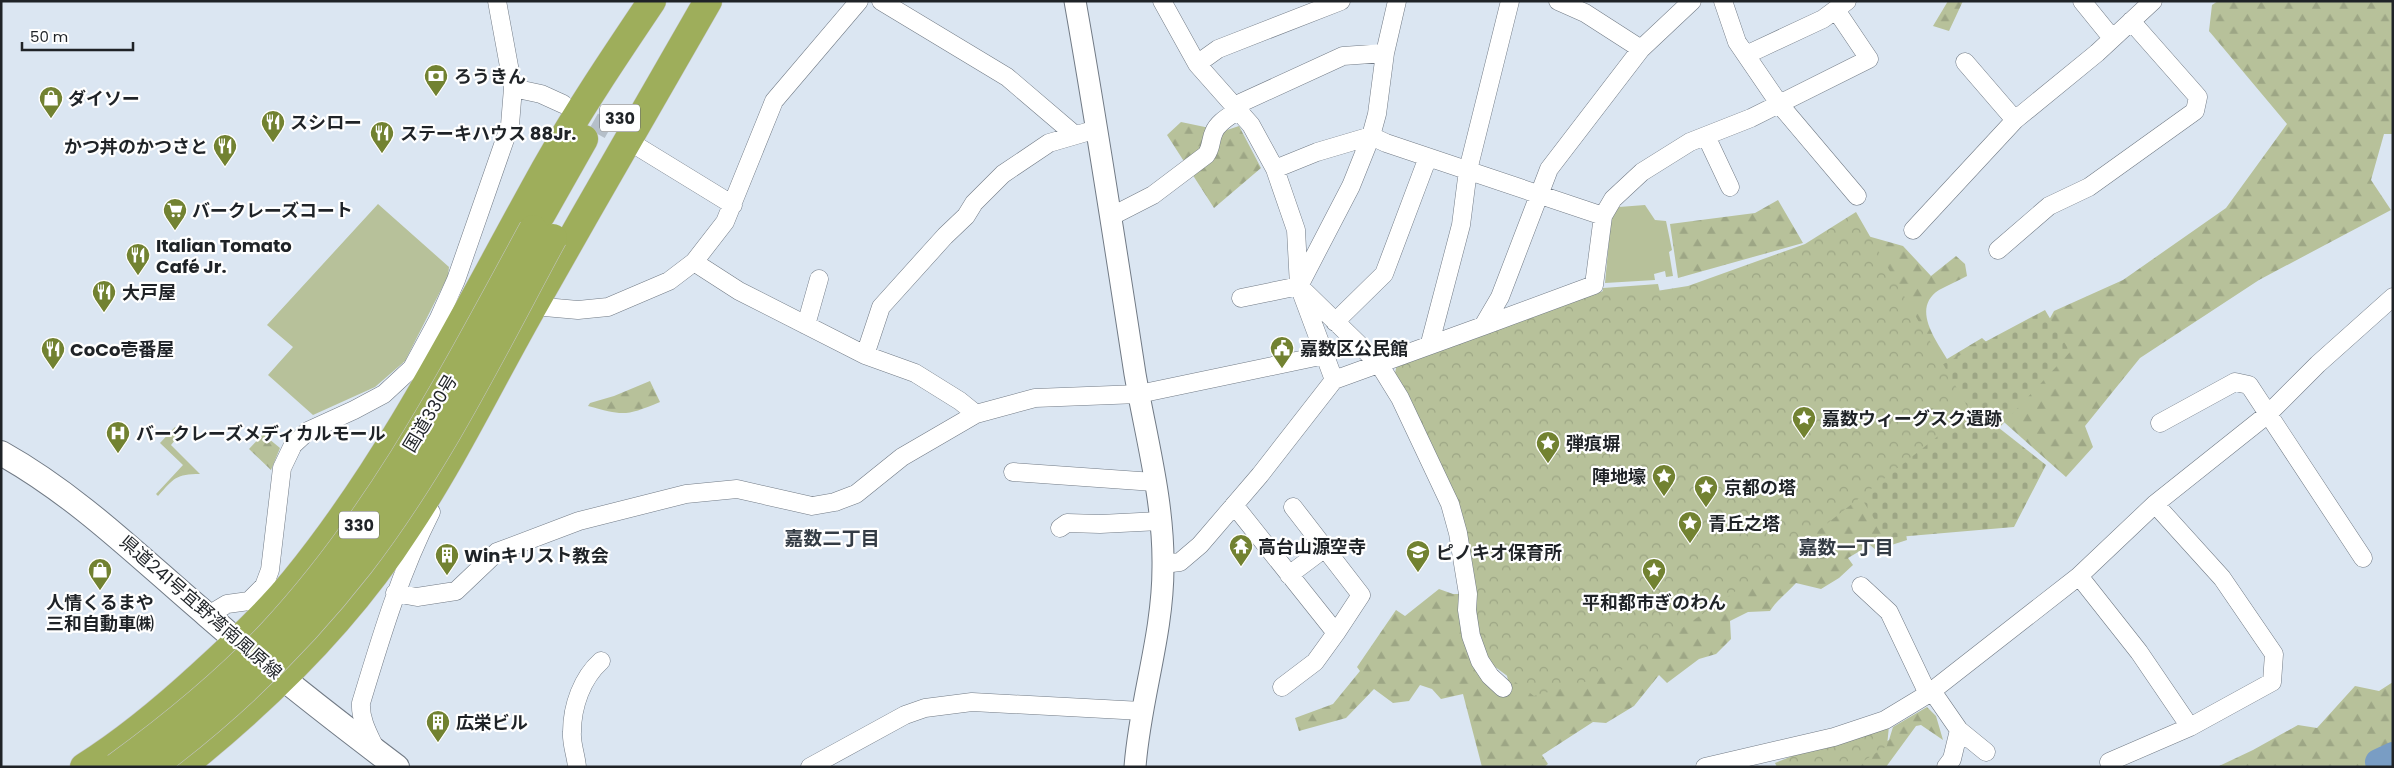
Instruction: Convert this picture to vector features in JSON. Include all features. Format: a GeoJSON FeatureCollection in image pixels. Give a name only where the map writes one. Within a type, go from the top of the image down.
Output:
{"type":"FeatureCollection","features":[{"type":"Feature","properties":{"kind":"highway"},"geometry":{"type":"LineString","coordinates":[[84,767],[137,730],[176,698],[237,641],[292,583],[334,530],[371,476],[430,378],[547,166],[594,87],[652,1]]}},
{"type":"Feature","properties":{"kind":"highway","name":"国道330号"},"geometry":{"type":"LineString","coordinates":[[152,767],[205,725],[266,670],[325,608],[396,513],[434,454],[543,234],[603,106],[669,1]]}},
{"type":"Feature","properties":{"kind":"highway","name":"国道330号"},"geometry":{"type":"LineString","coordinates":[[116,767],[188,712],[230,675],[272,633],[343,547],[378,498],[543,234],[693,1]]}},
{"type":"Feature","properties":{"kind":"highway"},"geometry":{"type":"LineString","coordinates":[[182,767],[283,678],[351,605],[390,554],[424,503],[476,414],[533,306],[708,1]]}},
{"type":"Feature","properties":{"kind":"main road","name":"県道241号宜野湾南風原線"},"geometry":{"type":"LineString","coordinates":[[1,453],[39,475],[84,509],[237,641],[397,767]]}},
{"type":"Feature","properties":{"kind":"street"},"geometry":{"type":"LineString","coordinates":[[207,616],[227,604],[249,601],[264,586],[270,570],[282,468],[292,445],[308,430],[354,410],[384,394],[412,368],[439,318],[467,249],[510,125],[513,88],[497,1]]}},
{"type":"Feature","properties":{"kind":"street"},"geometry":{"type":"LineString","coordinates":[[533,306],[578,310],[608,307],[669,280],[694,262],[725,222],[774,101],[859,1]]}},
{"type":"Feature","properties":{"kind":"street"},"geometry":{"type":"LineString","coordinates":[[881,1],[1007,77],[1075,135]]}},
{"type":"Feature","properties":{"kind":"street"},"geometry":{"type":"LineString","coordinates":[[1075,1],[1160,520],[1163,564],[1161,612],[1154,658],[1142,710],[1135,767]]}},
{"type":"Feature","properties":{"kind":"street"},"geometry":{"type":"LineString","coordinates":[[1162,1],[1197,64],[1251,125],[1275,169],[1296,230],[1299,286],[1334,380]]}},
{"type":"Feature","properties":{"kind":"street"},"geometry":{"type":"LineString","coordinates":[[1197,64],[1218,49],[1341,1]]}},
{"type":"Feature","properties":{"kind":"street"},"geometry":{"type":"LineString","coordinates":[[1299,286],[1351,186],[1371,136],[1377,114],[1385,52],[1397,1]]}},
{"type":"Feature","properties":{"kind":"street"},"geometry":{"type":"LineString","coordinates":[[1430,344],[1461,225],[1468,170],[1510,1]]}},
{"type":"Feature","properties":{"kind":"street"},"geometry":{"type":"LineString","coordinates":[[1558,1],[1585,13],[1641,49]]}},
{"type":"Feature","properties":{"kind":"street"},"geometry":{"type":"LineString","coordinates":[[1483,326],[1500,297],[1549,169],[1641,49],[1692,1]]}},
{"type":"Feature","properties":{"kind":"street"},"geometry":{"type":"LineString","coordinates":[[1723,1],[1737,42],[1780,105],[1856,196]]}},
{"type":"Feature","properties":{"kind":"street"},"geometry":{"type":"LineString","coordinates":[[2082,1],[2112,38]]}},
{"type":"Feature","properties":{"kind":"street"},"geometry":{"type":"LineString","coordinates":[[1913,230],[2015,120],[2153,1]]}},
{"type":"Feature","properties":{"kind":"street"},"geometry":{"type":"LineString","coordinates":[[1163,564],[1180,562],[1200,545],[1334,380],[1430,344],[1578,293],[1594,285],[1603,216],[1613,199],[1642,172],[1690,142],[1780,105],[1869,59],[1841,5],[1823,19],[1746,55]]}},
{"type":"Feature","properties":{"kind":"street"},"geometry":{"type":"LineString","coordinates":[[1998,250],[2049,206],[2089,187],[2195,111],[2198,97],[2130,21]]}},
{"type":"Feature","properties":{"kind":"street"},"geometry":{"type":"LineString","coordinates":[[1110,217],[1154,195],[1206,155],[1212,147],[1214,133],[1219,124],[1236,108],[1343,56],[1385,52]]}},
{"type":"Feature","properties":{"kind":"street"},"geometry":{"type":"LineString","coordinates":[[1964,62],[2015,120]]}},
{"type":"Feature","properties":{"kind":"street"},"geometry":{"type":"LineString","coordinates":[[513,88],[541,94],[563,104]]}},
{"type":"Feature","properties":{"kind":"street"},"geometry":{"type":"LineString","coordinates":[[865,355],[882,307],[1002,174],[1028,155],[1049,143],[1097,129]]}},
{"type":"Feature","properties":{"kind":"street"},"geometry":{"type":"LineString","coordinates":[[1275,169],[1317,152],[1371,136],[1386,144],[1603,216]]}},
{"type":"Feature","properties":{"kind":"street"},"geometry":{"type":"LineString","coordinates":[[1706,136],[1730,186]]}},
{"type":"Feature","properties":{"kind":"street"},"geometry":{"type":"LineString","coordinates":[[640,148],[733,205]]}},
{"type":"Feature","properties":{"kind":"street"},"geometry":{"type":"LineString","coordinates":[[1335,322],[1384,274],[1428,157]]}},
{"type":"Feature","properties":{"kind":"street"},"geometry":{"type":"LineString","coordinates":[[694,262],[739,291],[865,355],[915,373],[960,401],[976,414]]}},
{"type":"Feature","properties":{"kind":"street"},"geometry":{"type":"LineString","coordinates":[[806,325],[819,279]]}},
{"type":"Feature","properties":{"kind":"street"},"geometry":{"type":"LineString","coordinates":[[1241,298],[1299,286]]}},
{"type":"Feature","properties":{"kind":"street"},"geometry":{"type":"LineString","coordinates":[[1299,286],[1379,364],[1400,398],[1450,504],[1458,533],[1468,594],[1467,610],[1471,636],[1480,662],[1490,676],[1503,688]]}},
{"type":"Feature","properties":{"kind":"street"},"geometry":{"type":"LineString","coordinates":[[1705,767],[1834,737],[1885,720],[1930,693],[2079,576],[2155,504],[2268,414],[2318,364],[2393,297]]}},
{"type":"Feature","properties":{"kind":"street"},"geometry":{"type":"LineString","coordinates":[[395,593],[417,597],[456,591],[497,552],[579,521],[686,494],[737,489],[812,506],[836,502],[856,494],[902,457],[976,414],[1035,398],[1139,394],[1324,355]]}},
{"type":"Feature","properties":{"kind":"street"},"geometry":{"type":"LineString","coordinates":[[2160,423],[2235,382],[2249,385],[2363,558]]}},
{"type":"Feature","properties":{"kind":"street"},"geometry":{"type":"LineString","coordinates":[[377,752],[363,718],[361,703],[409,554],[450,474],[476,414]]}},
{"type":"Feature","properties":{"kind":"street"},"geometry":{"type":"LineString","coordinates":[[1012,472],[1154,482]]}},
{"type":"Feature","properties":{"kind":"street"},"geometry":{"type":"LineString","coordinates":[[2109,762],[2190,727],[2272,682],[2274,654],[2222,578],[2155,504]]}},
{"type":"Feature","properties":{"kind":"street"},"geometry":{"type":"LineString","coordinates":[[1234,505],[1336,633]]}},
{"type":"Feature","properties":{"kind":"street"},"geometry":{"type":"LineString","coordinates":[[1282,687],[1315,662],[1361,595],[1293,507]]}},
{"type":"Feature","properties":{"kind":"street"},"geometry":{"type":"LineString","coordinates":[[1060,528],[1067,523],[1100,524],[1160,520]]}},
{"type":"Feature","properties":{"kind":"street"},"geometry":{"type":"LineString","coordinates":[[1289,575],[1325,548]]}},
{"type":"Feature","properties":{"kind":"street"},"geometry":{"type":"LineString","coordinates":[[2079,576],[2139,652],[2190,727]]}},
{"type":"Feature","properties":{"kind":"street"},"geometry":{"type":"LineString","coordinates":[[1861,586],[1889,612],[1930,693],[1959,730],[1986,752]]}},
{"type":"Feature","properties":{"kind":"street"},"geometry":{"type":"LineString","coordinates":[[576,767],[572,732],[576,709],[583,683],[590,671],[601,661]]}},
{"type":"Feature","properties":{"kind":"street"},"geometry":{"type":"LineString","coordinates":[[810,767],[906,715],[933,707],[972,702],[1142,710]]}},
{"type":"Feature","properties":{"kind":"street"},"geometry":{"type":"LineString","coordinates":[[1946,767],[1952,760],[1959,730]]}},
{"type":"Feature","properties":{"kind":"green space"},"geometry":{"type":"Polygon","coordinates":[[[1948,1],[1963,1],[1949,31],[1933,26],[1948,1]]]}},
{"type":"Feature","properties":{"kind":"green space"},"geometry":{"type":"Polygon","coordinates":[[[2218,1],[2393,1],[2393,134],[2384,134],[2371,180],[2391,210],[2259,280],[2140,358],[2085,426],[2093,447],[2066,477],[1996,415],[2054,311],[2123,280],[2226,208],[2287,124],[2209,31],[2212,5],[2218,1]]]}},
{"type":"Feature","properties":{"kind":"green space"},"geometry":{"type":"Polygon","coordinates":[[[1181,122],[1224,131],[1239,126],[1261,168],[1214,208],[1167,135],[1181,122]]]}},
{"type":"Feature","properties":{"kind":"green space"},"geometry":{"type":"Polygon","coordinates":[[[1778,200],[1803,243],[1678,278],[1670,224],[1755,213],[1778,200]]]}},
{"type":"Feature","properties":{"kind":"green space"},"geometry":{"type":"Polygon","coordinates":[[[378,204],[449,267],[448,276],[405,361],[375,387],[313,415],[268,375],[293,347],[267,325],[378,204]]]}},
{"type":"Feature","properties":{"kind":"green space"},"geometry":{"type":"Polygon","coordinates":[[[1645,205],[1655,220],[1666,221],[1672,250],[1669,252],[1673,276],[1666,277],[1665,271],[1654,274],[1655,280],[1605,283],[1611,219],[1619,207],[1645,205]]]}},
{"type":"Feature","properties":{"kind":"green space"},"geometry":{"type":"Polygon","coordinates":[[[1856,212],[1970,411],[1782,559],[1617,673],[1534,696],[1486,660],[1474,621],[1473,601],[1419,426],[1395,373],[1397,364],[1609,289],[1650,292],[1688,286],[1805,244],[1856,212]]]}},
{"type":"Feature","properties":{"kind":"green space"},"geometry":{"type":"Polygon","coordinates":[[[1864,235],[1903,246],[1931,276],[1956,256],[1965,264],[1967,276],[1939,290],[1931,297],[1926,315],[1932,334],[1947,359],[1982,338],[2002,356],[1905,528],[1907,540],[1876,550],[1870,545],[1848,558],[1853,565],[1839,578],[1821,589],[1796,583],[1770,611],[1748,612],[1730,621],[1731,639],[1716,654],[1699,659],[1667,683],[1659,675],[1634,706],[1606,723],[1593,722],[1542,755],[1548,764],[1544,767],[1482,767],[1463,694],[1441,699],[1432,689],[1420,685],[1409,701],[1393,703],[1374,689],[1346,718],[1299,731],[1295,718],[1333,704],[1360,671],[1357,667],[1396,610],[1405,616],[1439,589],[1453,594],[1463,594],[1467,638],[1510,690],[1506,671],[1864,235]]]}},
{"type":"Feature","properties":{"kind":"green space"},"geometry":{"type":"Polygon","coordinates":[[[1658,284],[1661,297],[1602,298],[1603,288],[1658,284]]]}},
{"type":"Feature","properties":{"kind":"green space"},"geometry":{"type":"Polygon","coordinates":[[[2045,310],[2070,352],[1999,428],[2046,465],[2014,527],[1886,538],[1849,478],[1893,391],[2045,310]]]}},
{"type":"Feature","properties":{"kind":"green space"},"geometry":{"type":"Polygon","coordinates":[[[650,381],[660,402],[625,413],[610,412],[588,406],[590,403],[614,396],[650,381]]]}},
{"type":"Feature","properties":{"kind":"green space"},"geometry":{"type":"Polygon","coordinates":[[[175,427],[181,433],[171,445],[200,474],[176,478],[158,496],[156,494],[183,465],[160,443],[175,427]]]}},
{"type":"Feature","properties":{"kind":"green space"},"geometry":{"type":"Polygon","coordinates":[[[263,434],[280,448],[271,470],[249,449],[263,434]]]}},
{"type":"Feature","properties":{"kind":"green space"},"geometry":{"type":"Polygon","coordinates":[[[2393,682],[2393,767],[2217,767],[2298,725],[2317,728],[2355,686],[2379,691],[2393,682]]]}},
{"type":"Feature","properties":{"kind":"green space"},"geometry":{"type":"Polygon","coordinates":[[[1927,707],[1936,716],[1943,740],[1921,725],[1916,726],[1886,767],[1841,767],[1889,740],[1893,727],[1927,707]]]}},
{"type":"Feature","properties":{"kind":"green space"},"geometry":{"type":"Polygon","coordinates":[[[1889,726],[1887,746],[1854,767],[1777,767],[1775,763],[1800,753],[1889,726]]]}},
{"type":"Feature","properties":{"kind":"waterway"},"geometry":{"type":"LineString","coordinates":[[2380,767],[2378,762],[2393,755]]}},
{"type":"Feature","properties":{"kind":"tunnel"},"geometry":{"type":"LineString","coordinates":[[570,108],[637,146]]}},
{"type":"Feature","properties":{"kind":"place","name":"ろうきん"},"geometry":{"type":"Point","coordinates":[436,97]}},
{"type":"Feature","properties":{"kind":"place","name":"ダイソー"},"geometry":{"type":"Point","coordinates":[51,119]}},
{"type":"Feature","properties":{"kind":"place","name":"スシロー"},"geometry":{"type":"Point","coordinates":[273,143]}},
{"type":"Feature","properties":{"kind":"place","name":"ステーキハウス 88Jr."},"geometry":{"type":"Point","coordinates":[382,154]}},
{"type":"Feature","properties":{"kind":"place","name":"かつ丼のかつさと"},"geometry":{"type":"Point","coordinates":[225,167]}},
{"type":"Feature","properties":{"kind":"place","name":"バークレーズコート"},"geometry":{"type":"Point","coordinates":[175,231]}},
{"type":"Feature","properties":{"kind":"place","name":"Italian Tomato Café Jr."},"geometry":{"type":"Point","coordinates":[138,276]}},
{"type":"Feature","properties":{"kind":"place","name":"大戸屋"},"geometry":{"type":"Point","coordinates":[104,313]}},
{"type":"Feature","properties":{"kind":"place","name":"嘉数区公民館"},"geometry":{"type":"Point","coordinates":[1282,369]}},
{"type":"Feature","properties":{"kind":"place","name":"CoCo壱番屋"},"geometry":{"type":"Point","coordinates":[53,370]}},
{"type":"Feature","properties":{"kind":"place","name":"嘉数ウィーグスク遺跡"},"geometry":{"type":"Point","coordinates":[1804,439]}},
{"type":"Feature","properties":{"kind":"place","name":"バークレーズメディカルモール"},"geometry":{"type":"Point","coordinates":[118,454]}},
{"type":"Feature","properties":{"kind":"place","name":"弾痕塀"},"geometry":{"type":"Point","coordinates":[1548,464]}},
{"type":"Feature","properties":{"kind":"place","name":"陣地壕"},"geometry":{"type":"Point","coordinates":[1664,497]}},
{"type":"Feature","properties":{"kind":"place","name":"京都の塔"},"geometry":{"type":"Point","coordinates":[1706,508]}},
{"type":"Feature","properties":{"kind":"place","name":"青丘之塔"},"geometry":{"type":"Point","coordinates":[1690,544]}},
{"type":"Feature","properties":{"kind":"place","name":"高台山源空寺"},"geometry":{"type":"Point","coordinates":[1241,567]}},
{"type":"Feature","properties":{"kind":"place","name":"ピノキオ保育所"},"geometry":{"type":"Point","coordinates":[1418,573]}},
{"type":"Feature","properties":{"kind":"place","name":"Winキリスト教会"},"geometry":{"type":"Point","coordinates":[447,576]}},
{"type":"Feature","properties":{"kind":"place","name":"人情くるまや 三和自動車㈱"},"geometry":{"type":"Point","coordinates":[100,591]}},
{"type":"Feature","properties":{"kind":"place","name":"平和都市ぎのわん"},"geometry":{"type":"Point","coordinates":[1654,591]}},
{"type":"Feature","properties":{"kind":"place","name":"広栄ビル"},"geometry":{"type":"Point","coordinates":[438,743]}},
{"type":"Feature","properties":{"kind":"district","name":"嘉数二丁目"},"geometry":{"type":"Point","coordinates":[832,538]}},
{"type":"Feature","properties":{"kind":"district","name":"嘉数一丁目"},"geometry":{"type":"Point","coordinates":[1846,547]}}]}
